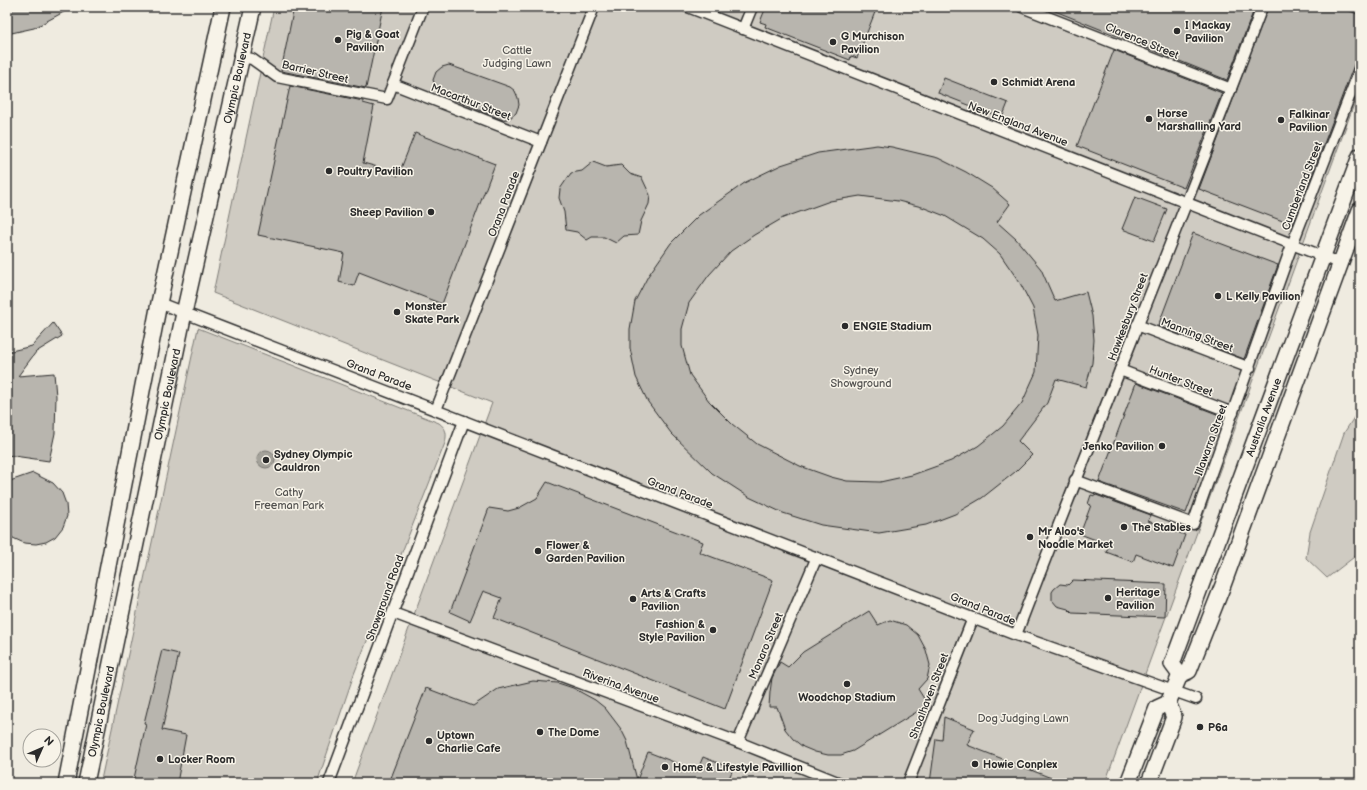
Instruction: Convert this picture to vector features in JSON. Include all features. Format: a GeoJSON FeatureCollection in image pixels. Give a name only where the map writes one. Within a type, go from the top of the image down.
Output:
{"type":"FeatureCollection","features":[{"type":"Feature","properties":{"kind":"street","name":"Olympic Boulevard"},"geometry":{"type":"LineString","coordinates":[[66,783],[159,303],[223,7]]}},
{"type":"Feature","properties":{"kind":"street","name":"Olympic Boulevard"},"geometry":{"type":"LineString","coordinates":[[86,783],[184,313],[253,7]]}},
{"type":"Feature","properties":{"kind":"street"},"geometry":{"type":"LineString","coordinates":[[393,84],[423,7]]}},
{"type":"Feature","properties":{"kind":"street","name":"Orana Parade"},"geometry":{"type":"LineString","coordinates":[[436,410],[594,7]]}},
{"type":"Feature","properties":{"kind":"street","name":"New England Avenue"},"geometry":{"type":"LineString","coordinates":[[688,7],[1340,263]]}},
{"type":"Feature","properties":{"kind":"street"},"geometry":{"type":"LineString","coordinates":[[743,29],[752,7]]}},
{"type":"Feature","properties":{"kind":"street","name":"Clarence Street"},"geometry":{"type":"LineString","coordinates":[[1022,7],[1034,9],[1231,89]]}},
{"type":"Feature","properties":{"kind":"street","name":"Hawkesbury Street"},"geometry":{"type":"LineString","coordinates":[[1016,636],[1075,480],[1120,370],[1262,7]]}},
{"type":"Feature","properties":{"kind":"street","name":"Barrier Street"},"geometry":{"type":"LineString","coordinates":[[242,57],[252,59],[277,77],[387,99],[393,84]]}},
{"type":"Feature","properties":{"kind":"street","name":"Cumberland Street"},"geometry":{"type":"LineString","coordinates":[[1292,245],[1360,69]]}},
{"type":"Feature","properties":{"kind":"street","name":"Macarthur Street"},"geometry":{"type":"LineString","coordinates":[[393,84],[541,142]]}},
{"type":"Feature","properties":{"kind":"street","name":"Australia Avenue"},"geometry":{"type":"LineString","coordinates":[[1180,675],[1172,664],[1360,156]]}},
{"type":"Feature","properties":{"kind":"street","name":"Australia Avenue"},"geometry":{"type":"LineString","coordinates":[[1128,783],[1157,708],[1171,698],[1180,675],[1189,671],[1223,585],[1360,210]]}},
{"type":"Feature","properties":{"kind":"street","name":"Illawarra Street"},"geometry":{"type":"LineString","coordinates":[[1075,480],[1194,524],[1292,245]]}},
{"type":"Feature","properties":{"kind":"street","name":"Grand Parade"},"geometry":{"type":"LineString","coordinates":[[159,303],[816,559],[973,618],[1171,698],[1196,699]]}},
{"type":"Feature","properties":{"kind":"street","name":"Manning Street"},"geometry":{"type":"LineString","coordinates":[[1137,325],[1250,368]]}},
{"type":"Feature","properties":{"kind":"street","name":"Hunter Street"},"geometry":{"type":"LineString","coordinates":[[1120,370],[1233,413]]}},
{"type":"Feature","properties":{"kind":"street","name":"Showground Road"},"geometry":{"type":"LineString","coordinates":[[328,783],[464,421]]}},
{"type":"Feature","properties":{"kind":"street","name":"Monaro Street"},"geometry":{"type":"LineString","coordinates":[[738,742],[816,559]]}},
{"type":"Feature","properties":{"kind":"street","name":"Riverina Avenue"},"geometry":{"type":"LineString","coordinates":[[393,613],[738,742],[840,783]]}},
{"type":"Feature","properties":{"kind":"street","name":"Shoalhaven Street"},"geometry":{"type":"LineString","coordinates":[[908,783],[973,618]]}},
{"type":"Feature","properties":{"kind":"street"},"geometry":{"type":"LineString","coordinates":[[1149,783],[1174,717],[1171,698]]}},
{"type":"Feature","properties":{"kind":"green space","name":"Sydney Showground"},"geometry":{"type":"Polygon","coordinates":[[[274,7],[1360,7],[1360,88],[1105,783],[352,783],[492,403],[213,293],[274,7]]]}},
{"type":"Feature","properties":{"kind":"green space","name":"Cathy Freeman Park"},"geometry":{"type":"Polygon","coordinates":[[[198,328],[439,423],[444,427],[446,432],[445,443],[354,674],[317,783],[107,783],[101,780],[198,328]]]}},
{"type":"Feature","properties":{"kind":"green space"},"geometry":{"type":"Polygon","coordinates":[[[1360,408],[1360,554],[1327,578],[1306,558],[1310,532],[1344,433],[1360,408]]]}},
{"type":"Feature","properties":{"kind":"shaded area","name":"Sydney Olympic Cauldron"},"geometry":{"type":"Polygon","coordinates":[[[266,450],[272,453],[275,459],[272,465],[266,468],[260,465],[257,459],[260,453],[266,450]]]}},
{"type":"Feature","properties":{"kind":"building"},"geometry":{"type":"Polygon","coordinates":[[[7,7],[73,7],[34,28],[7,34],[7,7]]]}},
{"type":"Feature","properties":{"kind":"building","name":"Pig & Goat Pavilion"},"geometry":{"type":"Polygon","coordinates":[[[294,7],[383,7],[366,88],[281,71],[294,7]]]}},
{"type":"Feature","properties":{"kind":"building","name":"G Murchison Pavilion"},"geometry":{"type":"Polygon","coordinates":[[[766,7],[877,7],[857,58],[851,56],[850,60],[765,27],[766,24],[760,22],[766,7]]]}},
{"type":"Feature","properties":{"kind":"building","name":"I Mackay Pavilion"},"geometry":{"type":"Polygon","coordinates":[[[1045,7],[1255,7],[1227,80],[1045,7]]]}},
{"type":"Feature","properties":{"kind":"building","name":"Falkinar Pavilion"},"geometry":{"type":"Polygon","coordinates":[[[1268,7],[1340,7],[1360,15],[1360,49],[1293,225],[1199,189],[1268,7]]]}},
{"type":"Feature","properties":{"kind":"building","name":"Horse Marshalling Yard"},"geometry":{"type":"Polygon","coordinates":[[[1114,50],[1222,93],[1184,188],[1077,146],[1114,50]]]}},
{"type":"Feature","properties":{"kind":"building"},"geometry":{"type":"Polygon","coordinates":[[[449,65],[510,87],[515,91],[518,98],[519,105],[516,113],[510,118],[503,120],[438,93],[433,80],[436,72],[442,67],[449,65]]]}},
{"type":"Feature","properties":{"kind":"building"},"geometry":{"type":"Polygon","coordinates":[[[944,78],[1008,103],[1002,118],[938,93],[944,78]]]}},
{"type":"Feature","properties":{"kind":"building"},"geometry":{"type":"Polygon","coordinates":[[[290,86],[363,101],[363,103],[374,106],[363,163],[378,167],[398,176],[415,133],[495,164],[442,304],[359,272],[354,286],[339,282],[344,253],[258,235],[290,86]]]}},
{"type":"Feature","properties":{"kind":"building"},"geometry":{"type":"Polygon","coordinates":[[[877,145],[938,158],[966,172],[992,188],[1010,204],[997,222],[1016,239],[1041,269],[1055,301],[1086,292],[1092,316],[1094,340],[1092,363],[1086,387],[1056,379],[1047,403],[1018,441],[1032,455],[1015,472],[982,498],[955,514],[926,525],[879,533],[821,525],[783,513],[749,497],[712,473],[671,433],[648,402],[636,377],[630,348],[630,329],[635,301],[648,276],[671,243],[699,215],[746,182],[781,165],[818,153],[877,145]],[[860,196],[830,201],[783,218],[754,235],[731,251],[709,275],[689,303],[682,329],[682,346],[690,375],[709,401],[732,424],[757,444],[800,466],[847,481],[880,482],[912,475],[951,461],[978,446],[1003,426],[1022,403],[1036,372],[1038,335],[1033,308],[1020,283],[1000,254],[983,239],[945,216],[922,207],[898,201],[860,196]]]}},
{"type":"Feature","properties":{"kind":"building"},"geometry":{"type":"Polygon","coordinates":[[[593,162],[606,167],[621,165],[630,174],[642,178],[650,195],[649,204],[641,221],[638,235],[624,236],[616,243],[604,237],[592,237],[587,240],[577,232],[566,230],[564,212],[559,198],[560,189],[571,173],[582,171],[593,162]]]}},
{"type":"Feature","properties":{"kind":"building"},"geometry":{"type":"Polygon","coordinates":[[[1135,197],[1167,209],[1154,241],[1122,229],[1135,197]]]}},
{"type":"Feature","properties":{"kind":"building","name":"L Kelly Pavilion"},"geometry":{"type":"Polygon","coordinates":[[[1193,233],[1278,265],[1244,359],[1158,326],[1193,233]]]}},
{"type":"Feature","properties":{"kind":"building"},"geometry":{"type":"Polygon","coordinates":[[[53,323],[62,336],[36,352],[18,376],[54,373],[56,396],[55,433],[49,461],[7,455],[7,352],[32,346],[53,323]]]}},
{"type":"Feature","properties":{"kind":"building","name":"Jenko Pavilion"},"geometry":{"type":"Polygon","coordinates":[[[1136,383],[1222,416],[1186,513],[1099,482],[1136,383]]]}},
{"type":"Feature","properties":{"kind":"building"},"geometry":{"type":"Polygon","coordinates":[[[33,473],[53,483],[62,493],[66,504],[67,516],[63,527],[55,537],[46,542],[36,544],[24,543],[13,538],[7,532],[7,482],[33,473]]]}},
{"type":"Feature","properties":{"kind":"building"},"geometry":{"type":"Polygon","coordinates":[[[547,482],[703,542],[699,552],[773,580],[725,709],[494,618],[502,598],[483,591],[470,621],[450,612],[489,508],[508,511],[519,508],[537,498],[547,482]]]}},
{"type":"Feature","properties":{"kind":"building","name":"The Stables"},"geometry":{"type":"Polygon","coordinates":[[[1091,495],[1096,495],[1151,515],[1148,521],[1185,535],[1173,568],[1136,554],[1133,562],[1106,552],[1109,545],[1080,534],[1091,505],[1088,504],[1091,495]]]}},
{"type":"Feature","properties":{"kind":"building","name":"Heritage Pavilion"},"geometry":{"type":"Polygon","coordinates":[[[1073,580],[1166,584],[1165,617],[1072,613],[1068,609],[1057,606],[1052,600],[1052,592],[1060,584],[1068,585],[1073,580]]]}},
{"type":"Feature","properties":{"kind":"building","name":"Woodchop Stadium"},"geometry":{"type":"Polygon","coordinates":[[[869,611],[878,625],[890,620],[906,625],[918,635],[926,650],[930,665],[927,679],[918,689],[928,705],[853,751],[841,755],[828,755],[803,747],[793,739],[785,729],[777,707],[769,707],[772,678],[780,662],[788,667],[803,652],[869,611]]]}},
{"type":"Feature","properties":{"kind":"building","name":"Locker Room"},"geometry":{"type":"Polygon","coordinates":[[[162,650],[179,654],[162,730],[186,735],[177,783],[133,783],[146,724],[144,723],[162,650]]]}},
{"type":"Feature","properties":{"kind":"building","name":"The Dome"},"geometry":{"type":"Polygon","coordinates":[[[533,681],[558,683],[573,688],[595,700],[605,708],[621,729],[627,741],[637,780],[648,752],[697,771],[703,757],[733,769],[727,783],[389,783],[426,688],[473,706],[498,689],[533,681]]]}},
{"type":"Feature","properties":{"kind":"building","name":"Howie Conplex"},"geometry":{"type":"Polygon","coordinates":[[[944,717],[974,729],[967,745],[1064,783],[930,783],[936,739],[942,740],[944,717]]]}},
{"type":"Feature","properties":{"kind":"place","name":"I Mackay Pavilion"},"geometry":{"type":"Point","coordinates":[1177,31]}},
{"type":"Feature","properties":{"kind":"place","name":"Pig & Goat Pavilion"},"geometry":{"type":"Point","coordinates":[338,40]}},
{"type":"Feature","properties":{"kind":"place","name":"G Murchison Pavilion"},"geometry":{"type":"Point","coordinates":[833,42]}},
{"type":"Feature","properties":{"kind":"place","name":"Schmidt Arena"},"geometry":{"type":"Point","coordinates":[994,82]}},
{"type":"Feature","properties":{"kind":"place","name":"Horse Marshalling Yard"},"geometry":{"type":"Point","coordinates":[1149,119]}},
{"type":"Feature","properties":{"kind":"place","name":"Falkinar Pavilion"},"geometry":{"type":"Point","coordinates":[1281,120]}},
{"type":"Feature","properties":{"kind":"place","name":"Poultry Pavilion"},"geometry":{"type":"Point","coordinates":[329,171]}},
{"type":"Feature","properties":{"kind":"place","name":"Sheep Pavilion"},"geometry":{"type":"Point","coordinates":[431,212]}},
{"type":"Feature","properties":{"kind":"place","name":"L Kelly Pavilion"},"geometry":{"type":"Point","coordinates":[1218,296]}},
{"type":"Feature","properties":{"kind":"place","name":"Monster Skate Park"},"geometry":{"type":"Point","coordinates":[397,312]}},
{"type":"Feature","properties":{"kind":"place","name":"ENGIE Stadium"},"geometry":{"type":"Point","coordinates":[845,326]}},
{"type":"Feature","properties":{"kind":"place","name":"Jenko Pavilion"},"geometry":{"type":"Point","coordinates":[1162,446]}},
{"type":"Feature","properties":{"kind":"place","name":"Sydney Olympic Cauldron"},"geometry":{"type":"Point","coordinates":[266,460]}},
{"type":"Feature","properties":{"kind":"place","name":"The Stables"},"geometry":{"type":"Point","coordinates":[1124,527]}},
{"type":"Feature","properties":{"kind":"place","name":"Mr Aloo's Noodle Market"},"geometry":{"type":"Point","coordinates":[1030,537]}},
{"type":"Feature","properties":{"kind":"place","name":"Flower & Garden Pavilion"},"geometry":{"type":"Point","coordinates":[538,551]}},
{"type":"Feature","properties":{"kind":"place","name":"Heritage Pavilion"},"geometry":{"type":"Point","coordinates":[1108,598]}},
{"type":"Feature","properties":{"kind":"place","name":"Arts & Crafts Pavilion"},"geometry":{"type":"Point","coordinates":[633,599]}},
{"type":"Feature","properties":{"kind":"place","name":"Fashion & Style Pavilion"},"geometry":{"type":"Point","coordinates":[713,630]}},
{"type":"Feature","properties":{"kind":"place","name":"Woodchop Stadium"},"geometry":{"type":"Point","coordinates":[847,684]}},
{"type":"Feature","properties":{"kind":"place","name":"P6a"},"geometry":{"type":"Point","coordinates":[1200,727]}},
{"type":"Feature","properties":{"kind":"place","name":"The Dome"},"geometry":{"type":"Point","coordinates":[540,732]}},
{"type":"Feature","properties":{"kind":"place","name":"Uptown Charlie Cafe"},"geometry":{"type":"Point","coordinates":[429,741]}},
{"type":"Feature","properties":{"kind":"place","name":"Locker Room"},"geometry":{"type":"Point","coordinates":[160,759]}},
{"type":"Feature","properties":{"kind":"place","name":"Howie Conplex"},"geometry":{"type":"Point","coordinates":[975,764]}},
{"type":"Feature","properties":{"kind":"place","name":"Home & Lifestyle Pavillion"},"geometry":{"type":"Point","coordinates":[665,767]}},
{"type":"Feature","properties":{"kind":"park label","name":"Cattle Judging Lawn"},"geometry":{"type":"Point","coordinates":[517,56]}},
{"type":"Feature","properties":{"kind":"park label","name":"Dog Judging Lawn"},"geometry":{"type":"Point","coordinates":[1023,718]}}]}
